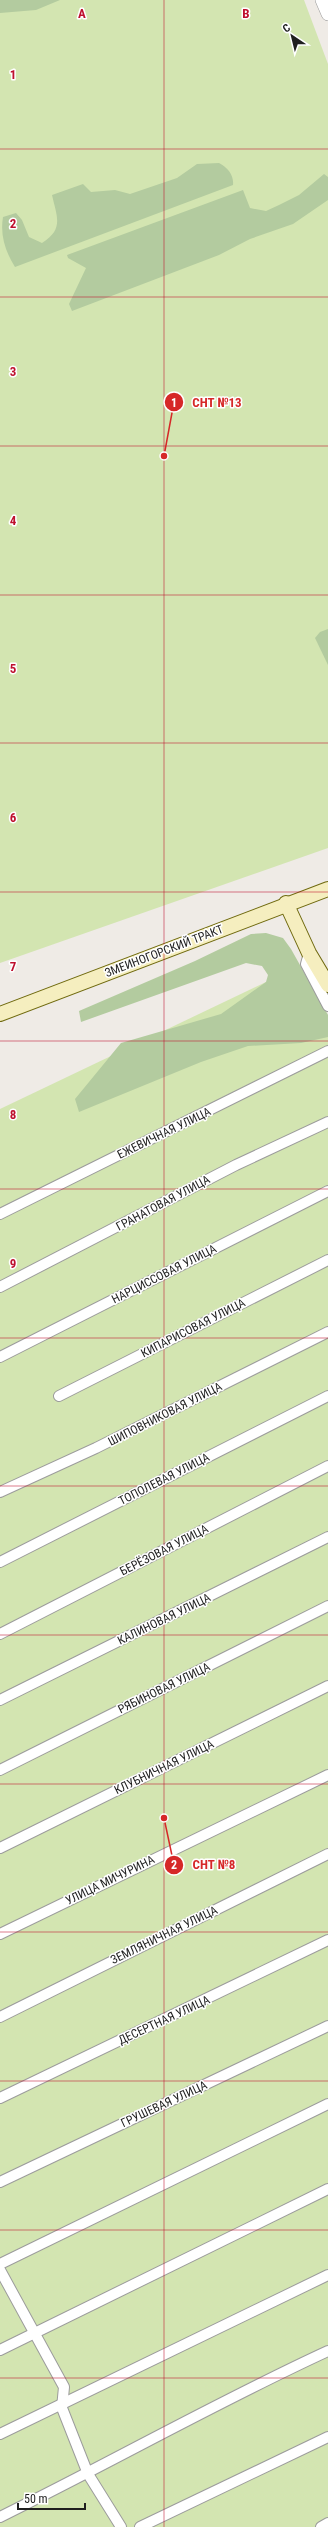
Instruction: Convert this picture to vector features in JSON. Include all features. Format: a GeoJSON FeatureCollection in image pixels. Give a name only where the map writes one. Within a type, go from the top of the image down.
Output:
{"type":"FeatureCollection","features":[{"type":"Feature","properties":{"kind":"main road","name":"ЗМЕИНОГОРСКИЙ ТРАКТ"},"geometry":{"type":"LineString","coordinates":[[0,1014],[286,903],[328,889]]}},
{"type":"Feature","properties":{"kind":"main road"},"geometry":{"type":"LineString","coordinates":[[286,903],[309,953],[328,984]]}},
{"type":"Feature","properties":{"kind":"street"},"geometry":{"type":"LineString","coordinates":[[322,0],[328,14]]}},
{"type":"Feature","properties":{"kind":"street"},"geometry":{"type":"LineString","coordinates":[[309,953],[306,964],[328,1006]]}},
{"type":"Feature","properties":{"kind":"street","name":"ЕЖЕВИЧНАЯ УЛИЦА"},"geometry":{"type":"LineString","coordinates":[[0,1214],[328,1051]]}},
{"type":"Feature","properties":{"kind":"street","name":"ГРАНАТОВАЯ УЛИЦА"},"geometry":{"type":"LineString","coordinates":[[0,1287],[236,1165],[328,1122]]}},
{"type":"Feature","properties":{"kind":"street","name":"НАРЦИССОВАЯ УЛИЦА"},"geometry":{"type":"LineString","coordinates":[[0,1357],[328,1191]]}},
{"type":"Feature","properties":{"kind":"street","name":"КИПАРИСОВАЯ УЛИЦА"},"geometry":{"type":"LineString","coordinates":[[59,1396],[328,1260]]}},
{"type":"Feature","properties":{"kind":"street","name":"ШИПОВНИКОВАЯ УЛИЦА"},"geometry":{"type":"LineString","coordinates":[[0,1492],[96,1448],[328,1332]]}},
{"type":"Feature","properties":{"kind":"street","name":"ТОПОЛЕВАЯ УЛИЦА"},"geometry":{"type":"LineString","coordinates":[[0,1562],[328,1396]]}},
{"type":"Feature","properties":{"kind":"street","name":"БЕРЁЗОВАЯ УЛИЦА"},"geometry":{"type":"LineString","coordinates":[[0,1634],[328,1466]]}},
{"type":"Feature","properties":{"kind":"street","name":"КАЛИНОВАЯ УЛИЦА"},"geometry":{"type":"LineString","coordinates":[[0,1700],[328,1537]]}},
{"type":"Feature","properties":{"kind":"street","name":"РЯБИНОВАЯ УЛИЦА"},"geometry":{"type":"LineString","coordinates":[[0,1770],[328,1606]]}},
{"type":"Feature","properties":{"kind":"street","name":"КЛУБНИЧНАЯ УЛИЦА"},"geometry":{"type":"LineString","coordinates":[[0,1848],[328,1686]]}},
{"type":"Feature","properties":{"kind":"street","name":"УЛИЦА МИЧУРИНА"},"geometry":{"type":"LineString","coordinates":[[0,1934],[328,1775]]}},
{"type":"Feature","properties":{"kind":"street","name":"ЗЕМЛЯНИЧНАЯ УЛИЦА"},"geometry":{"type":"LineString","coordinates":[[0,2016],[328,1854]]}},
{"type":"Feature","properties":{"kind":"street","name":"ДЕСЕРТНАЯ УЛИЦА"},"geometry":{"type":"LineString","coordinates":[[0,2098],[328,1940]]}},
{"type":"Feature","properties":{"kind":"street","name":"ГРУШЕВАЯ УЛИЦА"},"geometry":{"type":"LineString","coordinates":[[0,2182],[328,2026]]}},
{"type":"Feature","properties":{"kind":"street"},"geometry":{"type":"LineString","coordinates":[[0,2264],[328,2104]]}},
{"type":"Feature","properties":{"kind":"street"},"geometry":{"type":"LineString","coordinates":[[0,2350],[328,2189]]}},
{"type":"Feature","properties":{"kind":"street"},"geometry":{"type":"LineString","coordinates":[[0,2270],[64,2387],[62,2404],[88,2474],[121,2527]]}},
{"type":"Feature","properties":{"kind":"street"},"geometry":{"type":"LineString","coordinates":[[0,2434],[328,2275]]}},
{"type":"Feature","properties":{"kind":"street"},"geometry":{"type":"LineString","coordinates":[[0,2517],[88,2474],[243,2390],[328,2351]]}},
{"type":"Feature","properties":{"kind":"street"},"geometry":{"type":"LineString","coordinates":[[140,2527],[328,2437]]}},
{"type":"Feature","properties":{"kind":"street"},"geometry":{"type":"LineString","coordinates":[[321,2527],[328,2524]]}},
{"type":"Feature","properties":{"kind":"green space"},"geometry":{"type":"Polygon","coordinates":[[[0,0],[304,0],[328,64],[328,848],[0,963],[0,0]]]}},
{"type":"Feature","properties":{"kind":"green space"},"geometry":{"type":"Polygon","coordinates":[[[0,0],[60,0],[36,10],[0,13],[0,0]]]}},
{"type":"Feature","properties":{"kind":"green space"},"geometry":{"type":"Polygon","coordinates":[[[219,163],[230,172],[233,185],[15,267],[8,255],[2,230],[3,217],[16,213],[22,220],[29,237],[42,243],[54,233],[56,227],[57,216],[52,195],[83,184],[91,192],[115,190],[130,194],[177,178],[197,164],[219,163]]]}},
{"type":"Feature","properties":{"kind":"green space"},"geometry":{"type":"Polygon","coordinates":[[[324,174],[328,177],[328,200],[293,224],[250,239],[219,255],[72,311],[69,304],[86,268],[68,258],[67,255],[243,190],[250,208],[266,211],[299,195],[324,174]]]}},
{"type":"Feature","properties":{"kind":"green space"},"geometry":{"type":"Polygon","coordinates":[[[328,629],[328,665],[315,638],[320,632],[328,629]]]}},
{"type":"Feature","properties":{"kind":"green space"},"geometry":{"type":"Polygon","coordinates":[[[266,933],[283,938],[291,949],[328,1015],[328,1037],[301,1043],[248,1046],[201,1062],[79,1112],[75,1099],[121,1043],[221,1014],[266,982],[268,975],[262,966],[246,963],[81,1022],[79,1011],[195,961],[251,934],[266,933]]]}},
{"type":"Feature","properties":{"kind":"green space"},"geometry":{"type":"Polygon","coordinates":[[[266,982],[328,1015],[328,2527],[0,2527],[0,1109],[266,982]]]}},
{"type":"Feature","properties":{"kind":"place","name":"СНТ №13"},"geometry":{"type":"Point","coordinates":[164,456]}},
{"type":"Feature","properties":{"kind":"place","name":"СНТ №8"},"geometry":{"type":"Point","coordinates":[164,1818]}}]}
